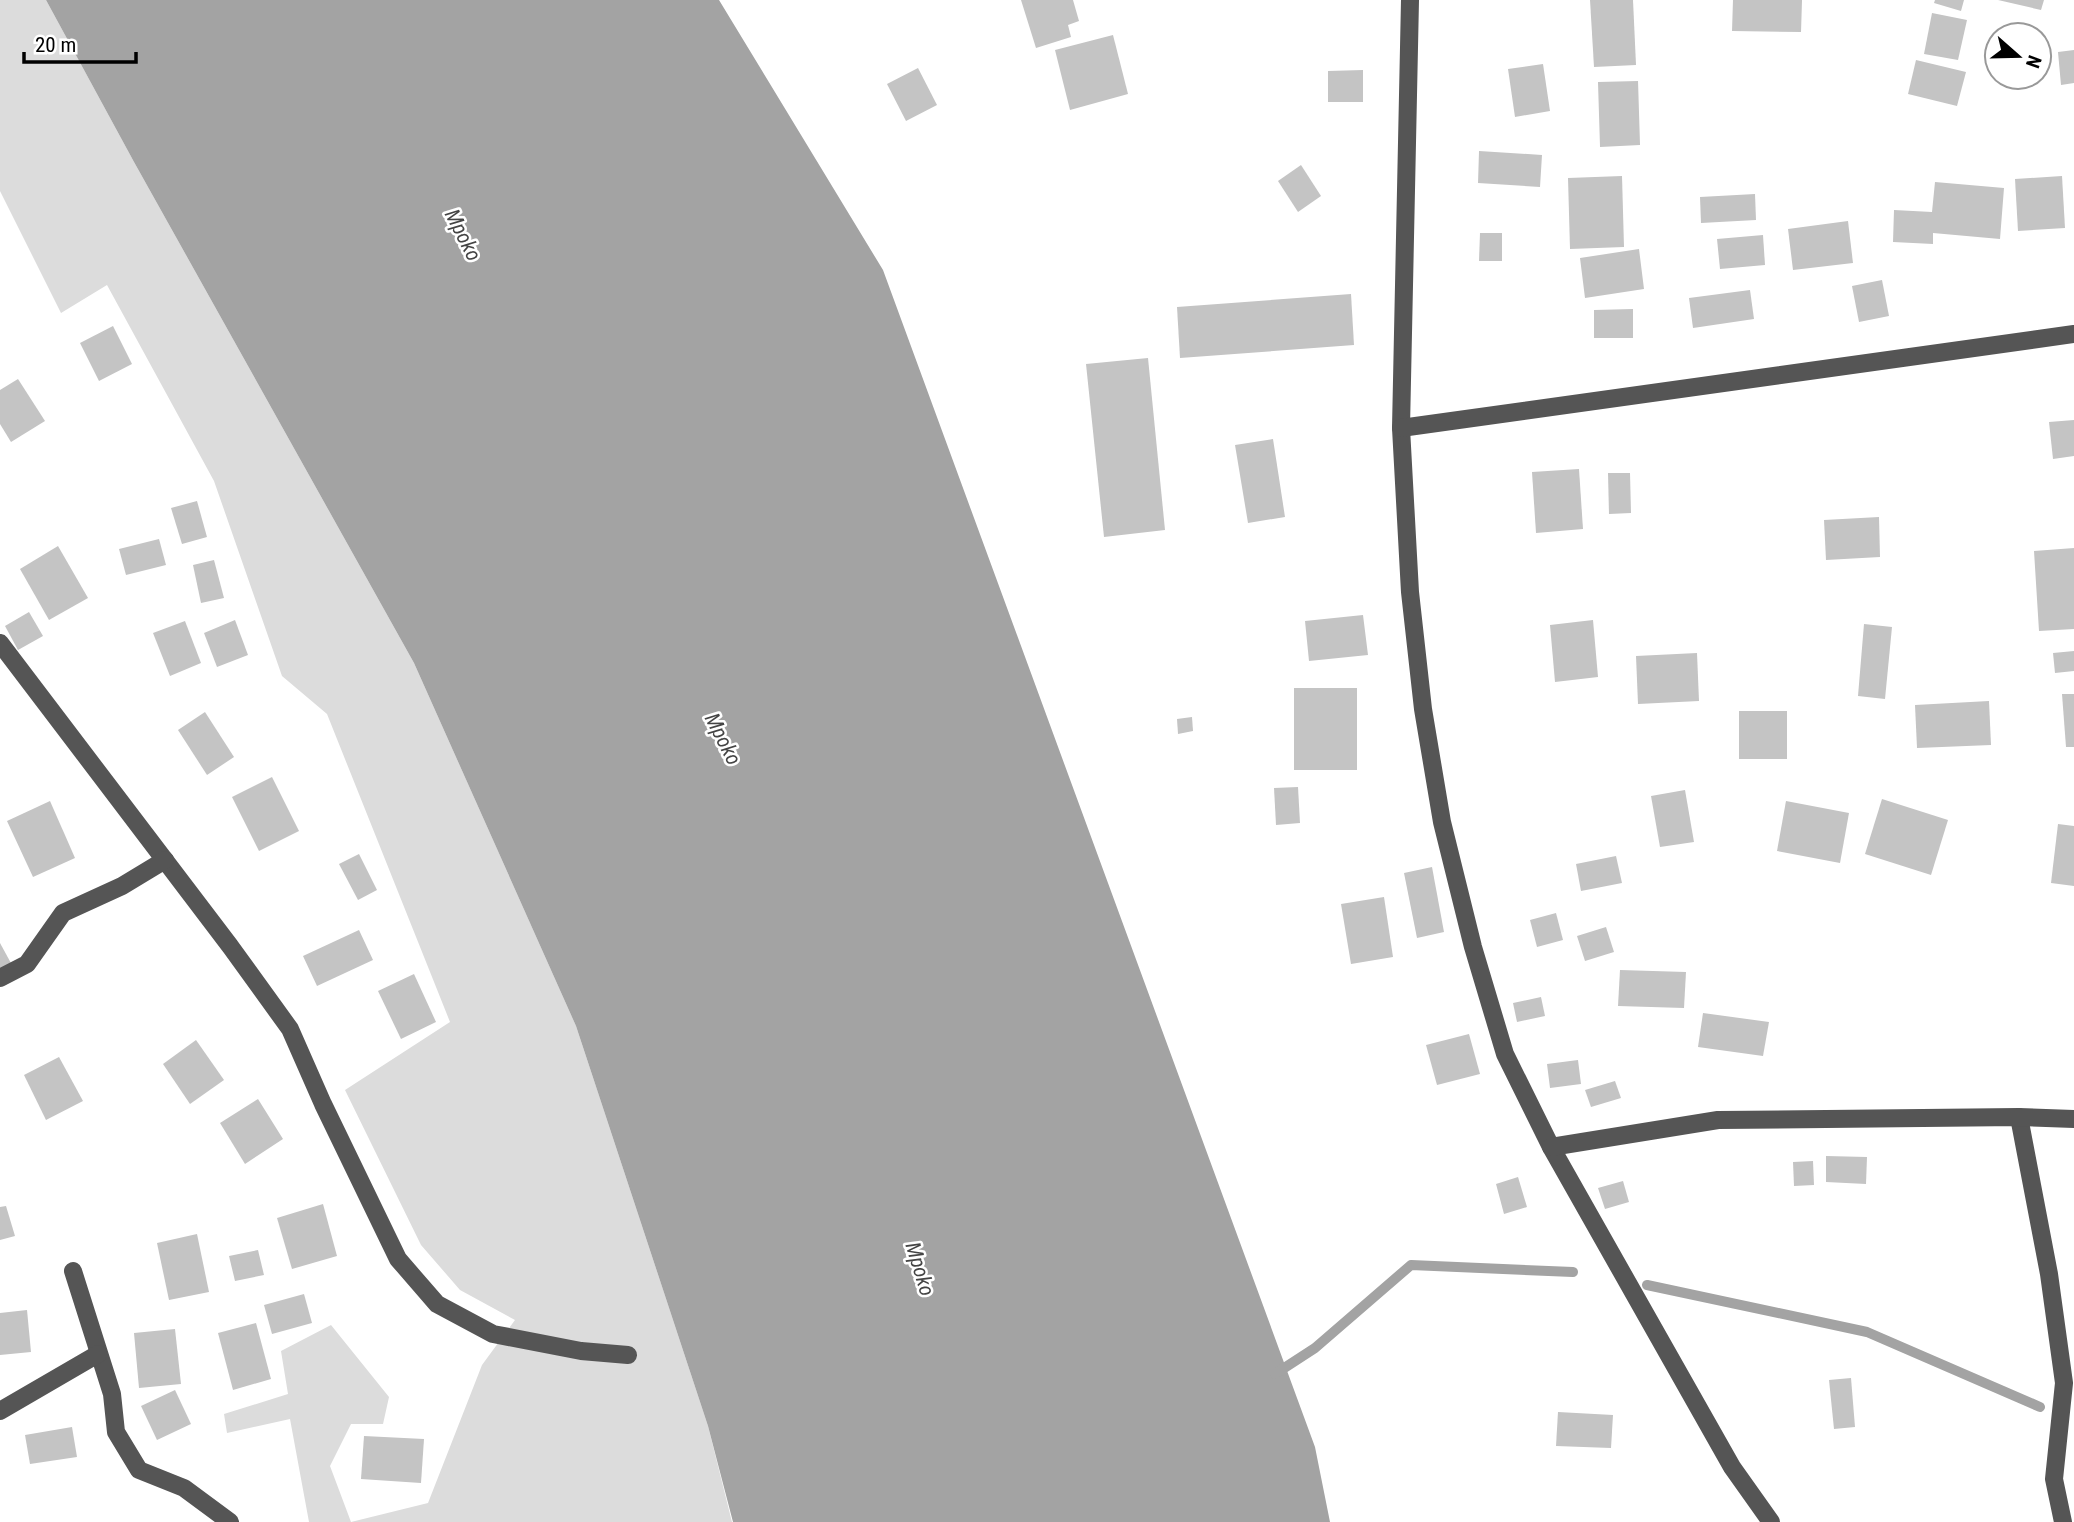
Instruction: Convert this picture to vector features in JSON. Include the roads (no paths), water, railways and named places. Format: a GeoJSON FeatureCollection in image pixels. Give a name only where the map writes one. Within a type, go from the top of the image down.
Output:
{"type":"FeatureCollection","features":[{"type":"Feature","properties":{"kind":"street"},"geometry":{"type":"LineString","coordinates":[[1410,0],[1401,428],[1410,592],[1423,709],[1442,822],[1473,947],[1505,1054],[1551,1147],[1732,1467],[1771,1522]]}},
{"type":"Feature","properties":{"kind":"street"},"geometry":{"type":"LineString","coordinates":[[1401,428],[2074,334]]}},
{"type":"Feature","properties":{"kind":"street"},"geometry":{"type":"LineString","coordinates":[[0,643],[290,1029],[398,1259],[437,1304],[493,1334],[581,1351],[628,1355]]}},
{"type":"Feature","properties":{"kind":"street"},"geometry":{"type":"LineString","coordinates":[[0,978],[27,964],[63,913],[122,886],[165,860]]}},
{"type":"Feature","properties":{"kind":"street"},"geometry":{"type":"LineString","coordinates":[[1551,1147],[1718,1120],[2019,1117],[2074,1119]]}},
{"type":"Feature","properties":{"kind":"street"},"geometry":{"type":"LineString","coordinates":[[2019,1117],[2049,1274],[2064,1383],[2054,1479],[2063,1522]]}},
{"type":"Feature","properties":{"kind":"street"},"geometry":{"type":"LineString","coordinates":[[74,1271],[112,1394],[116,1432],[139,1471],[184,1488],[230,1522]]}},
{"type":"Feature","properties":{"kind":"street"},"geometry":{"type":"LineString","coordinates":[[0,1411],[98,1354]]}},
{"type":"Feature","properties":{"kind":"water","name":"Mpoko"},"geometry":{"type":"Polygon","coordinates":[[[46,0],[719,0],[883,270],[1315,1447],[1330,1522],[733,1522],[708,1426],[576,1026],[414,663],[46,0]]]}},
{"type":"Feature","properties":{"kind":"waterway"},"geometry":{"type":"LineString","coordinates":[[1275,1374],[1315,1348],[1411,1265],[1573,1272]]}},
{"type":"Feature","properties":{"kind":"waterway"},"geometry":{"type":"LineString","coordinates":[[1647,1285],[1867,1332],[2040,1407]]}}]}
